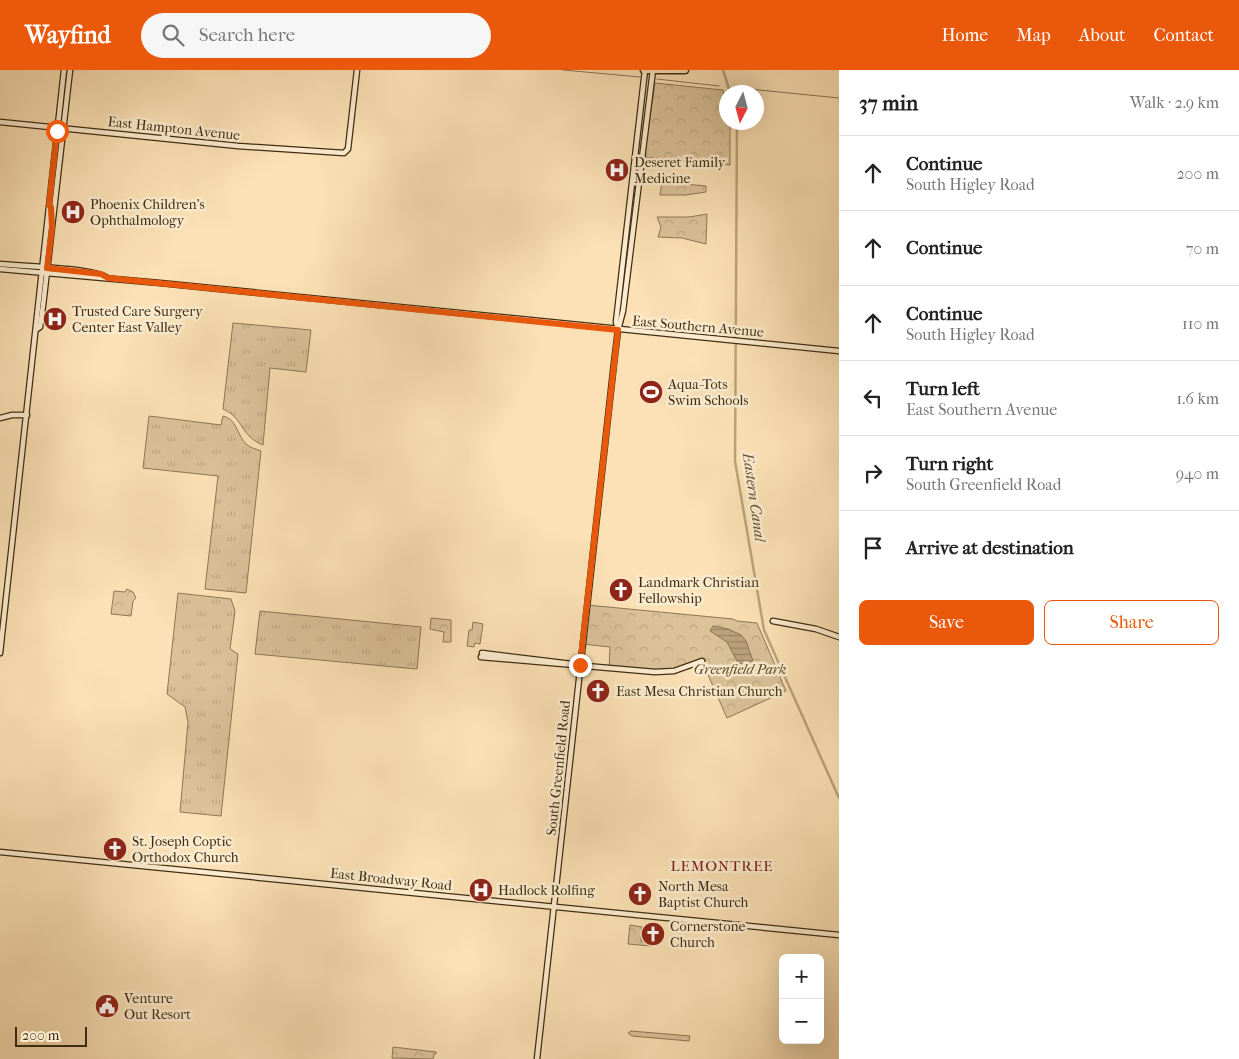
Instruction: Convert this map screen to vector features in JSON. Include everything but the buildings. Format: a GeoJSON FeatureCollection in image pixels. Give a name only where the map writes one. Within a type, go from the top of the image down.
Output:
{"type":"FeatureCollection","features":[{"type":"Feature","properties":{"kind":"highway"},"geometry":{"type":"LineString","coordinates":[[644,70],[685,70]]}},
{"type":"Feature","properties":{"kind":"main road"},"geometry":{"type":"LineString","coordinates":[[37,329],[40,327],[52,228],[67,70]]}},
{"type":"Feature","properties":{"kind":"main road","name":"East Hampton Avenue"},"geometry":{"type":"LineString","coordinates":[[0,122],[238,146],[346,152],[357,70]]}},
{"type":"Feature","properties":{"kind":"main road","name":"South Greenfield Road"},"geometry":{"type":"LineString","coordinates":[[618,330],[616,322],[644,70]]}},
{"type":"Feature","properties":{"kind":"main road","name":"South Greenfield Road"},"geometry":{"type":"LineString","coordinates":[[537,1059],[618,330],[622,322],[653,71]]}},
{"type":"Feature","properties":{"kind":"main road"},"geometry":{"type":"LineString","coordinates":[[0,653],[37,329],[35,327],[40,274],[51,182],[60,128]]}},
{"type":"Feature","properties":{"kind":"main road"},"geometry":{"type":"LineString","coordinates":[[51,182],[53,186],[52,200],[54,203]]}},
{"type":"Feature","properties":{"kind":"main road"},"geometry":{"type":"LineString","coordinates":[[49,205],[51,207],[52,228]]}},
{"type":"Feature","properties":{"kind":"main road"},"geometry":{"type":"LineString","coordinates":[[626,235],[626,259],[629,263]]}},
{"type":"Feature","properties":{"kind":"main road","name":"East Southern Avenue"},"geometry":{"type":"LineString","coordinates":[[0,264],[101,274],[108,278]]}},
{"type":"Feature","properties":{"kind":"main road"},"geometry":{"type":"LineString","coordinates":[[623,266],[626,289]]}},
{"type":"Feature","properties":{"kind":"main road","name":"East Southern Avenue"},"geometry":{"type":"LineString","coordinates":[[0,269],[839,350]]}},
{"type":"Feature","properties":{"kind":"main road"},"geometry":{"type":"LineString","coordinates":[[0,418],[12,414],[27,415]]}},
{"type":"Feature","properties":{"kind":"main road"},"geometry":{"type":"LineString","coordinates":[[773,621],[816,629],[839,637]]}},
{"type":"Feature","properties":{"kind":"main road"},"geometry":{"type":"LineString","coordinates":[[481,655],[665,672],[702,661]]}},
{"type":"Feature","properties":{"kind":"main road","name":"East Broadway Road"},"geometry":{"type":"LineString","coordinates":[[0,852],[839,935]]}},
{"type":"Feature","properties":{"kind":"green space"},"geometry":{"type":"Polygon","coordinates":[[[655,83],[719,90],[719,130],[730,130],[730,165],[644,157],[655,83]]]}},
{"type":"Feature","properties":{"kind":"green space"},"geometry":{"type":"Polygon","coordinates":[[[662,182],[706,186],[706,192],[686,195],[660,195],[662,182]]]}},
{"type":"Feature","properties":{"kind":"green space"},"geometry":{"type":"Polygon","coordinates":[[[707,214],[706,244],[682,238],[658,237],[661,227],[657,217],[689,217],[707,214]]]}},
{"type":"Feature","properties":{"kind":"green space"},"geometry":{"type":"Polygon","coordinates":[[[233,323],[311,330],[306,372],[270,368],[263,445],[250,437],[235,417],[223,409],[233,323]]]}},
{"type":"Feature","properties":{"kind":"green space"},"geometry":{"type":"Polygon","coordinates":[[[149,416],[221,425],[223,416],[231,420],[246,444],[261,451],[246,593],[205,589],[218,476],[143,468],[149,416]]]}},
{"type":"Feature","properties":{"kind":"green space"},"geometry":{"type":"Polygon","coordinates":[[[127,589],[133,592],[136,598],[133,601],[131,616],[111,614],[114,591],[125,592],[127,589]]]}},
{"type":"Feature","properties":{"kind":"green space"},"geometry":{"type":"Polygon","coordinates":[[[178,593],[231,599],[235,611],[230,649],[238,654],[221,816],[180,812],[188,722],[185,707],[167,694],[178,593]]]}},
{"type":"Feature","properties":{"kind":"green space","name":"Greenfield Park"},"geometry":{"type":"Polygon","coordinates":[[[587,605],[757,623],[786,691],[727,718],[702,661],[674,671],[609,668],[610,647],[583,644],[587,605]]]}},
{"type":"Feature","properties":{"kind":"green space"},"geometry":{"type":"Polygon","coordinates":[[[260,611],[421,627],[417,669],[255,654],[260,611]]]}},
{"type":"Feature","properties":{"kind":"green space"},"geometry":{"type":"Polygon","coordinates":[[[431,618],[451,620],[451,642],[443,642],[444,632],[430,629],[431,618]]]}},
{"type":"Feature","properties":{"kind":"green space"},"geometry":{"type":"Polygon","coordinates":[[[473,622],[483,624],[480,644],[475,643],[474,647],[467,646],[469,630],[472,630],[473,622]]]}},
{"type":"Feature","properties":{"kind":"green space"},"geometry":{"type":"Polygon","coordinates":[[[630,925],[642,927],[641,941],[650,942],[651,946],[628,944],[630,925]]]}},
{"type":"Feature","properties":{"kind":"green space"},"geometry":{"type":"Polygon","coordinates":[[[631,1031],[690,1036],[689,1041],[632,1036],[628,1033],[631,1031]]]}},
{"type":"Feature","properties":{"kind":"green space"},"geometry":{"type":"Polygon","coordinates":[[[393,1047],[436,1052],[436,1054],[434,1054],[433,1059],[392,1058],[393,1047]]]}},
{"type":"Feature","properties":{"kind":"shaded area"},"geometry":{"type":"Polygon","coordinates":[[[713,626],[728,629],[741,635],[746,641],[753,661],[746,665],[738,663],[727,642],[710,631],[713,626]]]}},
{"type":"Feature","properties":{"kind":"waterway"},"geometry":{"type":"LineString","coordinates":[[563,70],[640,77]]}},
{"type":"Feature","properties":{"kind":"waterway","name":"Eastern Canal"},"geometry":{"type":"LineString","coordinates":[[723,70],[728,85]]}},
{"type":"Feature","properties":{"kind":"waterway"},"geometry":{"type":"LineString","coordinates":[[657,79],[719,86]]}},
{"type":"Feature","properties":{"kind":"waterway"},"geometry":{"type":"LineString","coordinates":[[764,90],[839,98]]}},
{"type":"Feature","properties":{"kind":"waterway","name":"Eastern Canal"},"geometry":{"type":"LineString","coordinates":[[737,130],[735,461],[764,630],[839,798]]}},
{"type":"Feature","properties":{"kind":"place","name":"Deseret Family Medicine"},"geometry":{"type":"Point","coordinates":[617,170]}},
{"type":"Feature","properties":{"kind":"place","name":"Phoenix Children's Ophthalmology"},"geometry":{"type":"Point","coordinates":[73,212]}},
{"type":"Feature","properties":{"kind":"place","name":"Trusted Care Surgery Center East Valley"},"geometry":{"type":"Point","coordinates":[55,319]}},
{"type":"Feature","properties":{"kind":"place","name":"Aqua-Tots Swim Schools"},"geometry":{"type":"Point","coordinates":[651,392]}},
{"type":"Feature","properties":{"kind":"place","name":"Landmark Christian Fellowship"},"geometry":{"type":"Point","coordinates":[621,590]}},
{"type":"Feature","properties":{"kind":"place","name":"East Mesa Christian Church"},"geometry":{"type":"Point","coordinates":[598,691]}},
{"type":"Feature","properties":{"kind":"place","name":"St. Joseph Coptic Orthodox Church"},"geometry":{"type":"Point","coordinates":[115,849]}},
{"type":"Feature","properties":{"kind":"place","name":"Hadlock Rolfing"},"geometry":{"type":"Point","coordinates":[481,890]}},
{"type":"Feature","properties":{"kind":"place","name":"North Mesa Baptist Church"},"geometry":{"type":"Point","coordinates":[640,894]}},
{"type":"Feature","properties":{"kind":"place","name":"Cornerstone Church"},"geometry":{"type":"Point","coordinates":[653,934]}},
{"type":"Feature","properties":{"kind":"place","name":"Venture Out Resort"},"geometry":{"type":"Point","coordinates":[107,1006]}},
{"type":"Feature","properties":{"kind":"district","name":"LEMONTREE"},"geometry":{"type":"Point","coordinates":[722,866]}},
{"type":"Feature","properties":{"kind":"route"},"geometry":{"type":"LineString","coordinates":[[57,131],[49,205],[51,207],[50,222],[52,228],[47,268],[101,274],[108,278],[618,330],[580,665]]}}]}
